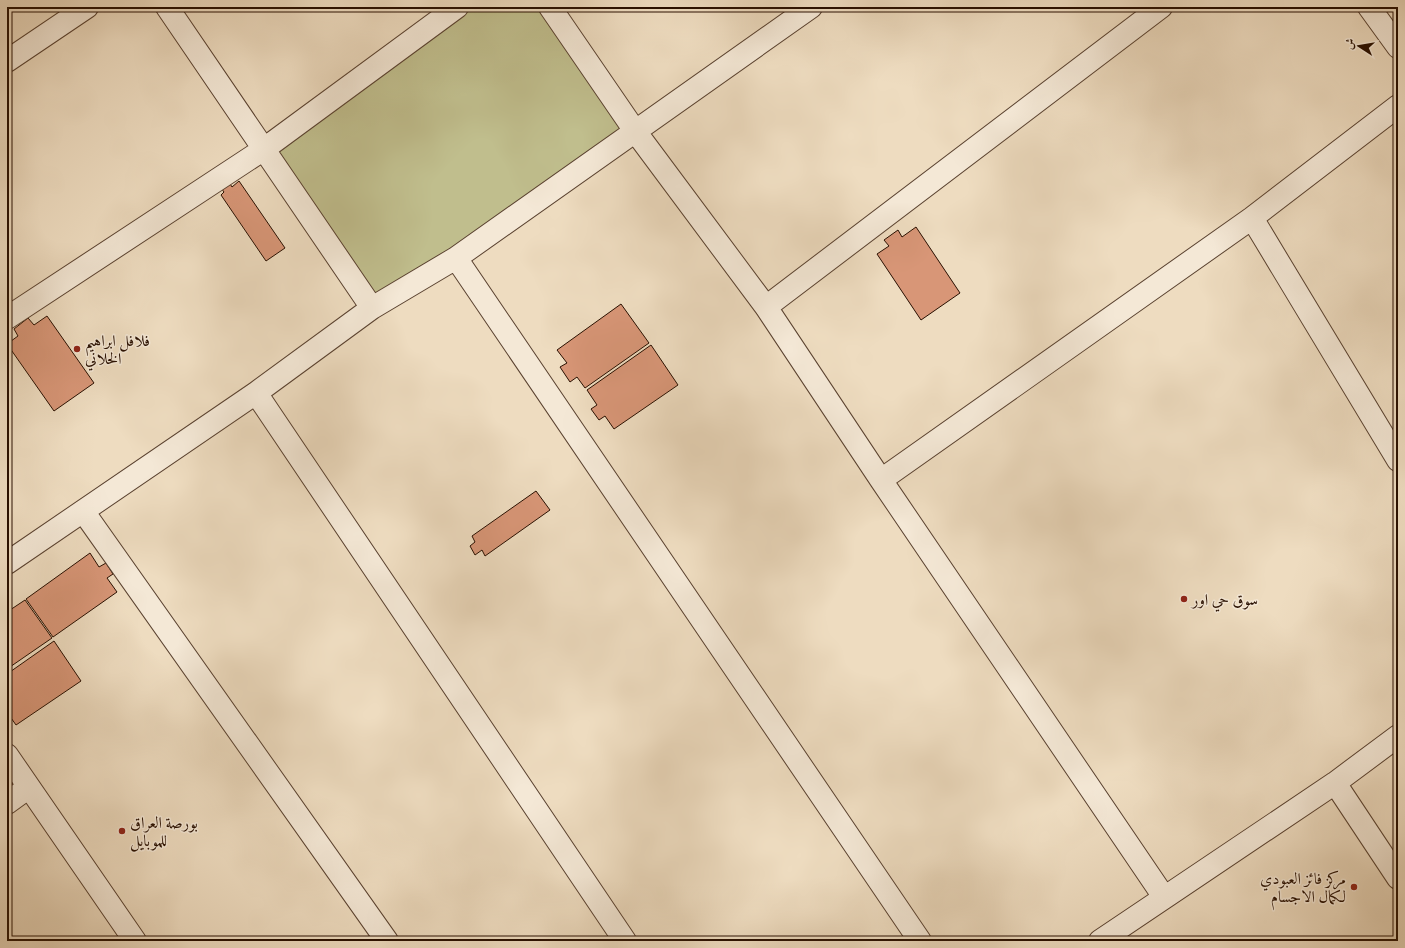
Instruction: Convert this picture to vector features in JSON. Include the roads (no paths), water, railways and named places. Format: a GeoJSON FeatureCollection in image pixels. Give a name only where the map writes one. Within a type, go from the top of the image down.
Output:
{"type":"FeatureCollection","features":[{"type":"Feature","properties":{"kind":"street"},"geometry":{"type":"LineString","coordinates":[[7,61],[87,7]]}},
{"type":"Feature","properties":{"kind":"street"},"geometry":{"type":"LineString","coordinates":[[167,7],[372,308]]}},
{"type":"Feature","properties":{"kind":"street"},"geometry":{"type":"LineString","coordinates":[[7,318],[264,148],[457,7]]}},
{"type":"Feature","properties":{"kind":"street"},"geometry":{"type":"LineString","coordinates":[[550,7],[635,131],[766,307],[880,480],[1164,897]]}},
{"type":"Feature","properties":{"kind":"street"},"geometry":{"type":"LineString","coordinates":[[7,563],[256,393],[372,308],[456,258],[811,7]]}},
{"type":"Feature","properties":{"kind":"street"},"geometry":{"type":"LineString","coordinates":[[766,307],[1161,7]]}},
{"type":"Feature","properties":{"kind":"street"},"geometry":{"type":"LineString","coordinates":[[1369,7],[1398,47]]}},
{"type":"Feature","properties":{"kind":"street"},"geometry":{"type":"LineString","coordinates":[[880,480],[1252,218],[1398,106]]}},
{"type":"Feature","properties":{"kind":"street"},"geometry":{"type":"LineString","coordinates":[[1252,218],[1398,460]]}},
{"type":"Feature","properties":{"kind":"street"},"geometry":{"type":"LineString","coordinates":[[456,258],[920,941]]}},
{"type":"Feature","properties":{"kind":"street"},"geometry":{"type":"LineString","coordinates":[[256,393],[625,941]]}},
{"type":"Feature","properties":{"kind":"street"},"geometry":{"type":"LineString","coordinates":[[83,511],[387,941]]}},
{"type":"Feature","properties":{"kind":"street"},"geometry":{"type":"LineString","coordinates":[[1100,941],[1335,783],[1398,736]]}},
{"type":"Feature","properties":{"kind":"street"},"geometry":{"type":"LineString","coordinates":[[7,755],[135,941]]}},
{"type":"Feature","properties":{"kind":"street"},"geometry":{"type":"LineString","coordinates":[[1335,783],[1398,878]]}},
{"type":"Feature","properties":{"kind":"street"},"geometry":{"type":"LineString","coordinates":[[7,803],[28,787]]}},
{"type":"Feature","properties":{"kind":"place","name":"فلافل ابراهيم الخلاني"},"geometry":{"type":"Point","coordinates":[77,349]}},
{"type":"Feature","properties":{"kind":"place","name":"سوق حي اور"},"geometry":{"type":"Point","coordinates":[1184,599]}},
{"type":"Feature","properties":{"kind":"place","name":"بورصة العراق للموبايل"},"geometry":{"type":"Point","coordinates":[122,831]}},
{"type":"Feature","properties":{"kind":"place","name":"مركز فائز العبودي لكمال الاجسام"},"geometry":{"type":"Point","coordinates":[1354,887]}}]}
